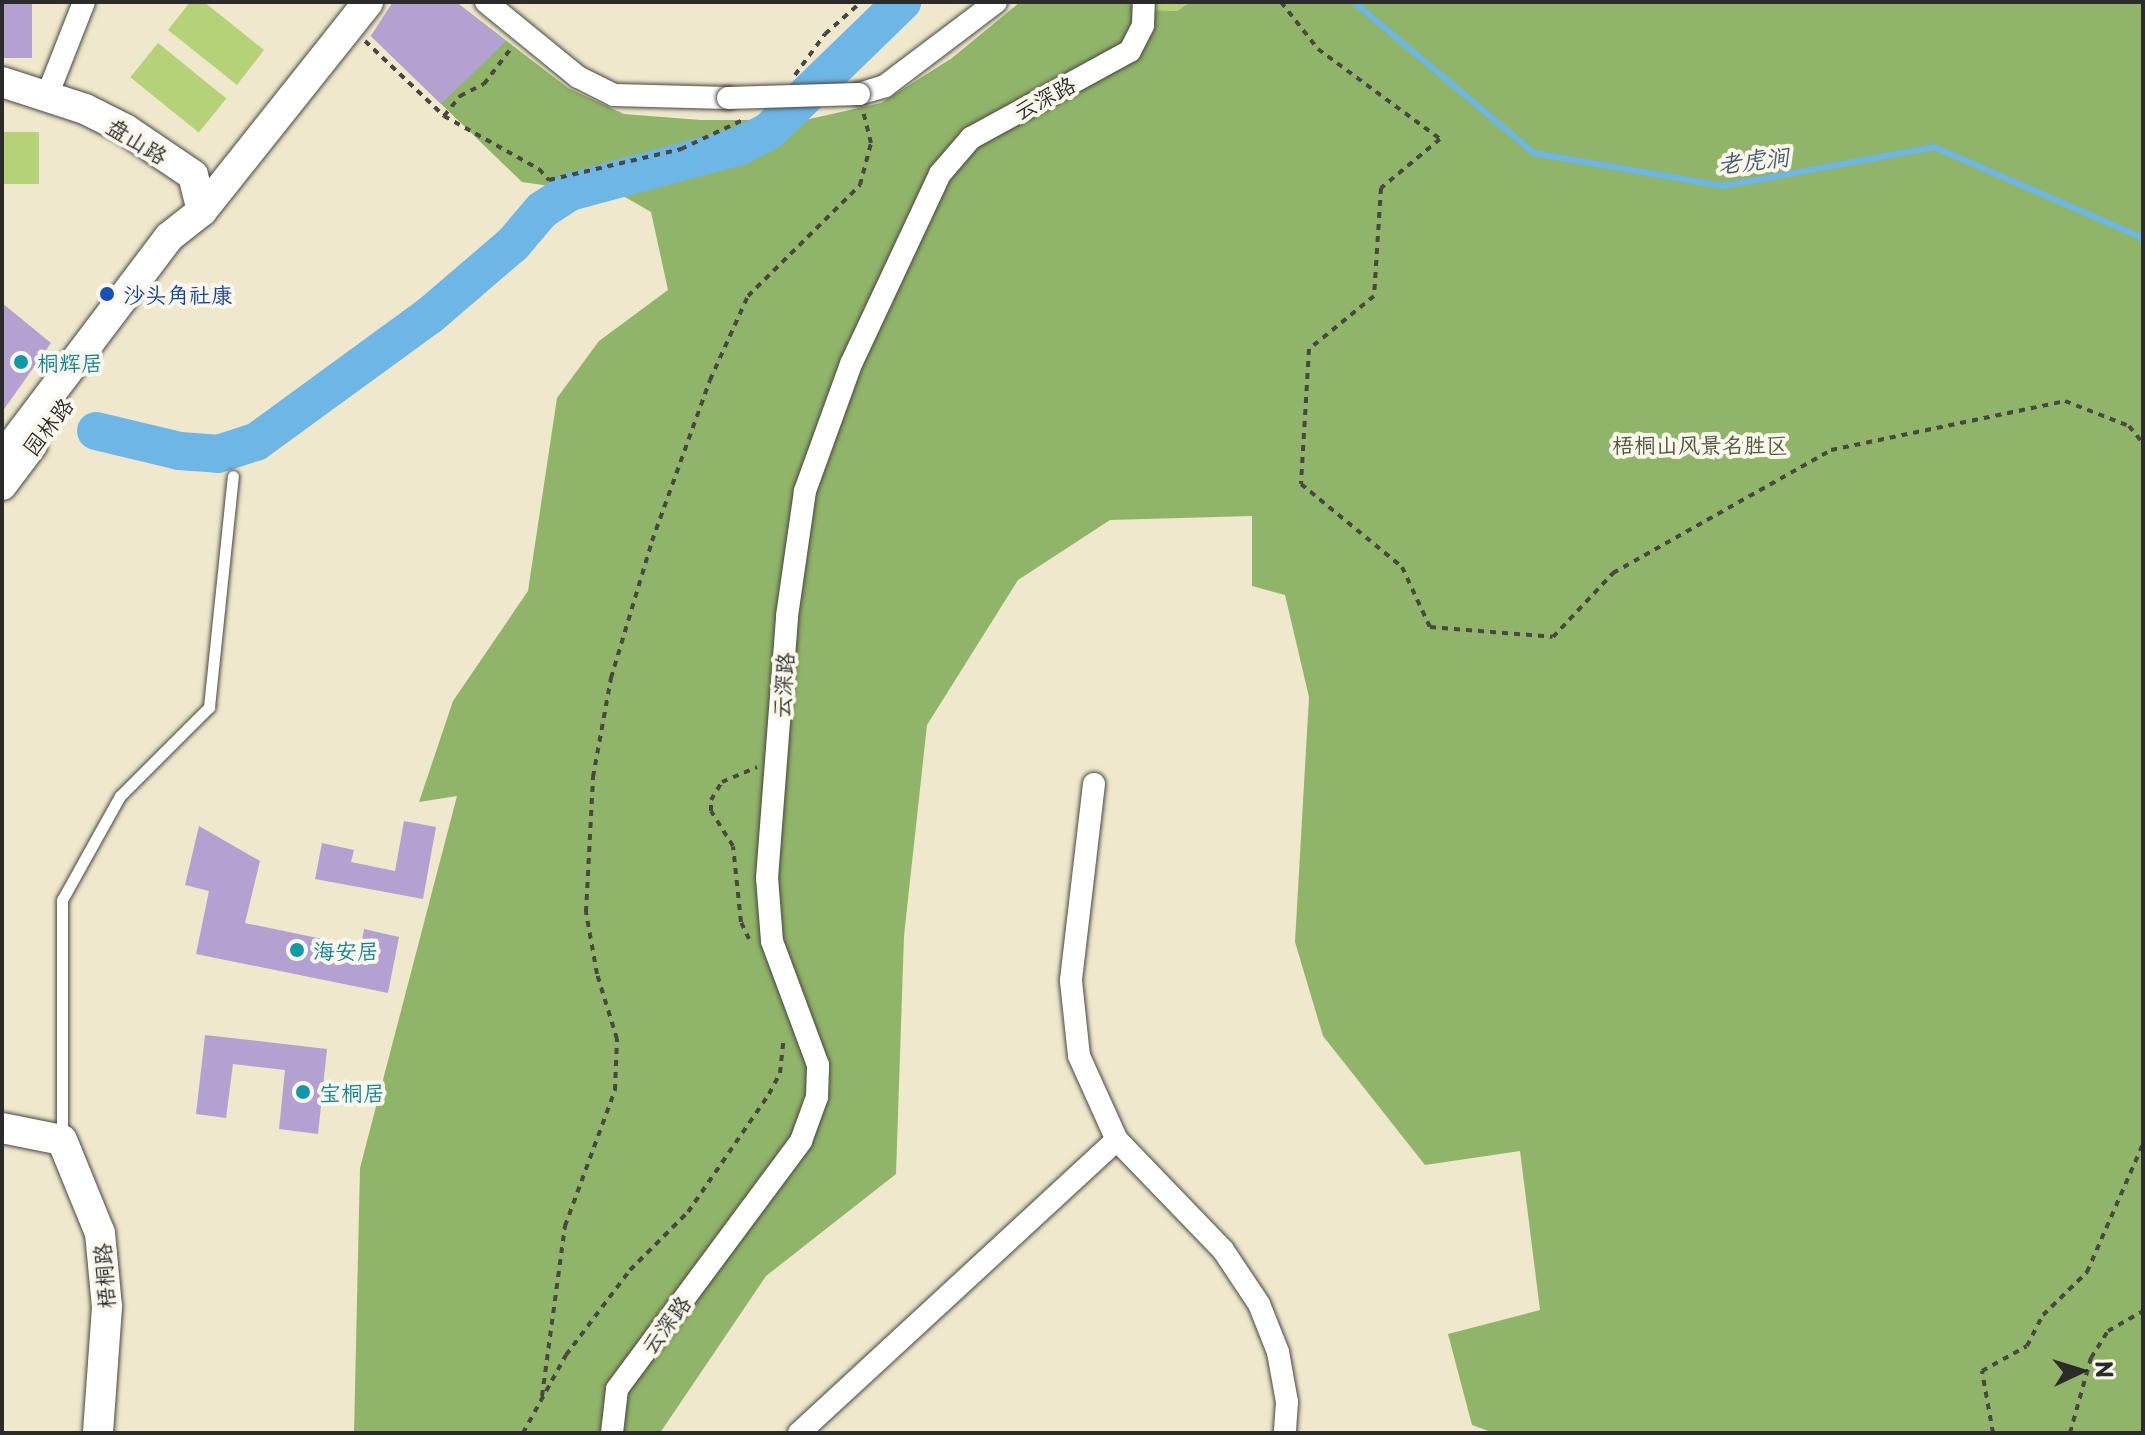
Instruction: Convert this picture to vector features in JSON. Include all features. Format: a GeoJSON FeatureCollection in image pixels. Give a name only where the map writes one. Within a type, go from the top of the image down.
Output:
{"type":"FeatureCollection","features":[{"type":"Feature","properties":{"kind":"main road","name":"园林路"},"geometry":{"type":"LineString","coordinates":[[2,485],[184,249],[202,211],[368,2]]}},
{"type":"Feature","properties":{"kind":"main road","name":"盘山路"},"geometry":{"type":"LineString","coordinates":[[2,82],[47,96],[125,129],[193,175],[202,211]]}},
{"type":"Feature","properties":{"kind":"main road","name":"盘山路"},"geometry":{"type":"LineString","coordinates":[[2,99],[47,96]]}},
{"type":"Feature","properties":{"kind":"main road","name":"园林路"},"geometry":{"type":"LineString","coordinates":[[2,458],[169,237],[202,211]]}},
{"type":"Feature","properties":{"kind":"main road"},"geometry":{"type":"LineString","coordinates":[[2,1128],[62,1140]]}},
{"type":"Feature","properties":{"kind":"main road","name":"梧桐路"},"geometry":{"type":"LineString","coordinates":[[62,1140],[100,1233],[106,1274],[98,1433]]}},
{"type":"Feature","properties":{"kind":"street"},"geometry":{"type":"LineString","coordinates":[[47,96],[84,2]]}},
{"type":"Feature","properties":{"kind":"street"},"geometry":{"type":"LineString","coordinates":[[486,2],[578,77],[614,95],[728,98],[859,94],[885,86],[996,2]]}},
{"type":"Feature","properties":{"kind":"street","name":"云深路"},"geometry":{"type":"LineString","coordinates":[[612,1433],[617,1389],[801,1141],[817,1097],[818,1065],[772,941],[767,878],[787,616],[805,491],[896,258],[940,174],[971,138],[1130,51],[1143,25],[1144,2]]}},
{"type":"Feature","properties":{"kind":"street"},"geometry":{"type":"LineString","coordinates":[[1094,784],[1071,981],[1072,1021],[1079,1056],[1117,1140],[1223,1250],[1259,1304],[1278,1352],[1287,1402],[1285,1433]]}},
{"type":"Feature","properties":{"kind":"street"},"geometry":{"type":"LineString","coordinates":[[799,1433],[852,1379],[1117,1140]]}},
{"type":"Feature","properties":{"kind":"lane"},"geometry":{"type":"LineString","coordinates":[[1144,2],[1151,2]]}},
{"type":"Feature","properties":{"kind":"lane"},"geometry":{"type":"LineString","coordinates":[[62,1140],[62,900],[120,796],[209,707],[233,476]]}},
{"type":"Feature","properties":{"kind":"path"},"geometry":{"type":"LineString","coordinates":[[1281,2],[1318,49],[1440,139],[1381,188],[1374,296],[1309,349],[1301,484],[1402,567],[1430,627],[1553,637],[1613,573],[1831,450],[2065,401],[2129,426],[2143,443]]}},
{"type":"Feature","properties":{"kind":"path"},"geometry":{"type":"LineString","coordinates":[[444,116],[460,96],[484,84],[523,32]]}},
{"type":"Feature","properties":{"kind":"path"},"geometry":{"type":"LineString","coordinates":[[542,1396],[565,1226],[615,1090],[617,1039],[597,974],[586,912],[593,777],[611,678],[652,541],[710,380],[748,296],[860,185],[871,143],[859,94]]}},
{"type":"Feature","properties":{"kind":"path"},"geometry":{"type":"LineString","coordinates":[[752,945],[741,922],[733,846],[711,811],[711,800],[722,782],[776,759]]}},
{"type":"Feature","properties":{"kind":"path"},"geometry":{"type":"LineString","coordinates":[[523,1433],[542,1396],[630,1270],[688,1212],[769,1094],[780,1073],[782,1026]]}},
{"type":"Feature","properties":{"kind":"path"},"geometry":{"type":"LineString","coordinates":[[1993,1433],[1982,1371],[2027,1346],[2043,1315],[2087,1272],[2143,1144]]}},
{"type":"Feature","properties":{"kind":"path"},"geometry":{"type":"LineString","coordinates":[[2070,1433],[2091,1358],[2108,1331],[2143,1311]]}},
{"type":"Feature","properties":{"kind":"green space"},"geometry":{"type":"Polygon","coordinates":[[[190,2],[204,2],[264,50],[237,85],[168,30],[190,2]]]}},
{"type":"Feature","properties":{"kind":"green space","name":"梧桐山风景名胜区"},"geometry":{"type":"Polygon","coordinates":[[[393,2],[456,2],[568,88],[624,114],[701,120],[805,120],[881,103],[952,58],[1020,2],[1144,2],[1155,10],[1177,11],[1190,2],[2143,2],[2143,1433],[1494,1433],[1472,1425],[1448,1334],[1540,1310],[1520,1151],[1425,1165],[1323,1036],[1295,942],[1309,697],[1285,595],[1252,586],[1252,516],[1110,520],[1018,580],[927,725],[904,936],[896,1174],[766,1276],[660,1433],[354,1433],[360,1168],[457,796],[419,802],[453,701],[528,591],[557,398],[599,341],[668,290],[651,212],[625,197],[522,182],[371,36],[393,2]]]}},
{"type":"Feature","properties":{"kind":"green space"},"geometry":{"type":"Polygon","coordinates":[[[1152,2],[1190,2],[1177,11],[1155,10],[1152,2]]]}},
{"type":"Feature","properties":{"kind":"green space"},"geometry":{"type":"Polygon","coordinates":[[[158,43],[226,98],[199,133],[130,77],[158,43]]]}},
{"type":"Feature","properties":{"kind":"green space"},"geometry":{"type":"Polygon","coordinates":[[[2,132],[39,132],[39,184],[2,184],[2,132]]]}},
{"type":"Feature","properties":{"kind":"building"},"geometry":{"type":"Polygon","coordinates":[[[2,2],[32,2],[32,58],[2,58],[2,2]]]}},
{"type":"Feature","properties":{"kind":"building"},"geometry":{"type":"Polygon","coordinates":[[[393,2],[456,2],[506,41],[441,104],[371,36],[393,2]]]}},
{"type":"Feature","properties":{"kind":"building","name":"桐辉居"},"geometry":{"type":"Polygon","coordinates":[[[2,303],[51,343],[2,412],[2,303]]]}},
{"type":"Feature","properties":{"kind":"building"},"geometry":{"type":"Polygon","coordinates":[[[404,821],[436,827],[423,899],[315,879],[322,843],[354,850],[351,862],[395,871],[404,821]]]}},
{"type":"Feature","properties":{"kind":"building","name":"海安居"},"geometry":{"type":"Polygon","coordinates":[[[199,826],[260,861],[245,923],[361,947],[364,929],[399,937],[388,993],[196,954],[209,891],[185,885],[199,826]]]}},
{"type":"Feature","properties":{"kind":"building","name":"宝桐居"},"geometry":{"type":"Polygon","coordinates":[[[205,1035],[327,1049],[318,1134],[279,1129],[285,1070],[233,1064],[226,1118],[196,1114],[205,1035]]]}},
{"type":"Feature","properties":{"kind":"waterway"},"geometry":{"type":"LineString","coordinates":[[96,431],[179,451],[218,454],[256,442],[429,316],[513,244],[542,210],[570,192],[740,146],[768,132],[902,2]]}},
{"type":"Feature","properties":{"kind":"waterway","name":"老虎涧"},"geometry":{"type":"LineString","coordinates":[[1354,2],[1534,153],[1724,186],[1934,147],[2139,236],[2143,242]]}},
{"type":"Feature","properties":{"kind":"place","name":"沙头角社康"},"geometry":{"type":"Point","coordinates":[107,294]}},
{"type":"Feature","properties":{"kind":"place","name":"桐辉居"},"geometry":{"type":"Point","coordinates":[21,362]}},
{"type":"Feature","properties":{"kind":"place","name":"海安居"},"geometry":{"type":"Point","coordinates":[297,950]}},
{"type":"Feature","properties":{"kind":"place","name":"宝桐居"},"geometry":{"type":"Point","coordinates":[303,1092]}}]}
